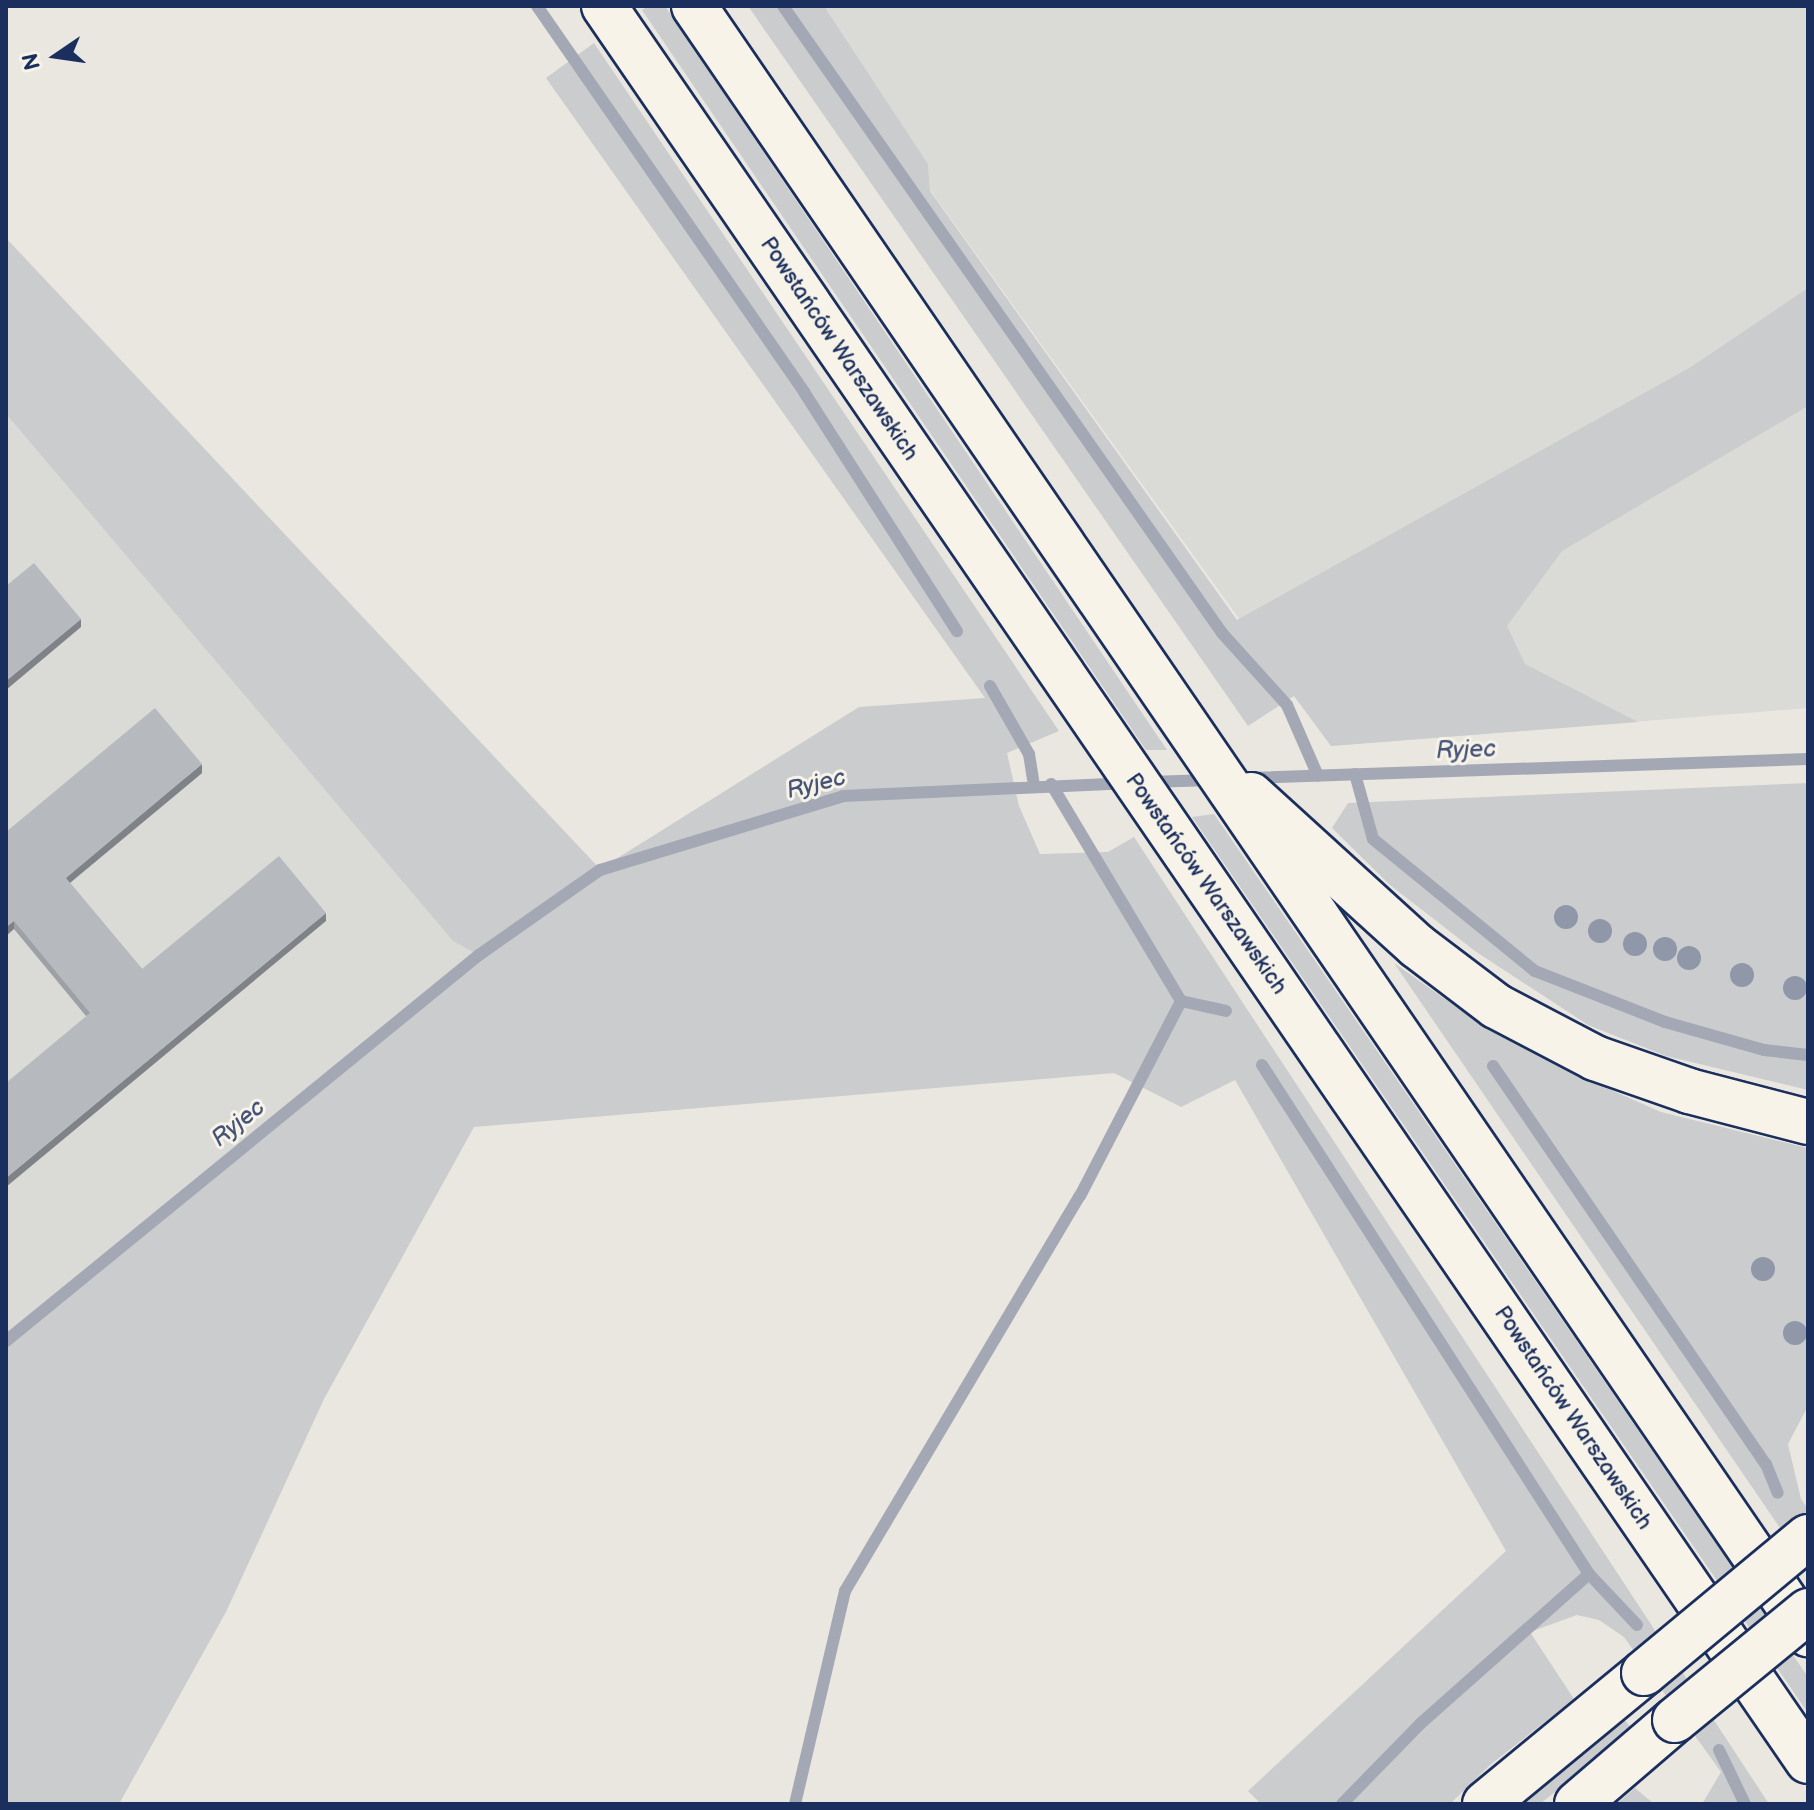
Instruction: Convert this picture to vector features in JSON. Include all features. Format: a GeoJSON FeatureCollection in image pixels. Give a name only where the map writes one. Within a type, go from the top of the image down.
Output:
{"type":"FeatureCollection","features":[{"type":"Feature","properties":{"kind":"main road","name":"Powstańców Warszawskich"},"geometry":{"type":"LineString","coordinates":[[604,6],[1115,750],[1158,818],[1808,1761]]}},
{"type":"Feature","properties":{"kind":"main road"},"geometry":{"type":"LineString","coordinates":[[694,6],[1200,748],[1256,812],[1808,1634]]}},
{"type":"Feature","properties":{"kind":"main road"},"geometry":{"type":"LineString","coordinates":[[1256,812],[1417,946],[1496,1006],[1595,1058],[1689,1091],[1808,1122]]}},
{"type":"Feature","properties":{"kind":"main road"},"geometry":{"type":"LineString","coordinates":[[1485,1804],[1808,1537]]}},
{"type":"Feature","properties":{"kind":"main road"},"geometry":{"type":"LineString","coordinates":[[1577,1804],[1808,1611]]}},
{"type":"Feature","properties":{"kind":"shaded area"},"geometry":{"type":"Polygon","coordinates":[[[649,6],[665,6],[1167,750],[1146,750],[642,10],[649,6]]]}},
{"type":"Feature","properties":{"kind":"shaded area"},"geometry":{"type":"Polygon","coordinates":[[[748,6],[824,6],[928,164],[930,191],[1237,620],[1691,367],[1808,288],[1808,406],[1562,551],[1507,626],[1525,664],[1638,722],[1331,746],[1294,696],[1248,726],[748,6]]]}},
{"type":"Feature","properties":{"kind":"shaded area"},"geometry":{"type":"Polygon","coordinates":[[[824,6],[1808,6],[1808,708],[1331,746],[930,190],[928,164],[824,6]]]}},
{"type":"Feature","properties":{"kind":"shaded area"},"geometry":{"type":"Polygon","coordinates":[[[594,43],[1059,731],[1007,753],[1019,806],[1040,854],[1108,852],[1134,837],[1769,1804],[1702,1804],[1721,1772],[1624,1637],[1599,1620],[1577,1615],[1530,1632],[1574,1699],[1490,1765],[1450,1804],[1261,1804],[1248,1791],[1506,1551],[1235,1080],[1181,1107],[1114,1073],[474,1127],[324,1399],[226,1612],[119,1804],[6,1804],[6,1339],[478,955],[453,941],[6,414],[6,238],[600,869],[859,707],[985,698],[546,78],[594,43]]]}},
{"type":"Feature","properties":{"kind":"shaded area"},"geometry":{"type":"Polygon","coordinates":[[[6,414],[453,941],[479,955],[6,1339],[6,414]]]}},
{"type":"Feature","properties":{"kind":"shaded area"},"geometry":{"type":"Polygon","coordinates":[[[1808,783],[1808,1090],[1666,1056],[1588,1025],[1475,951],[1390,885],[1332,828],[1348,803],[1808,783]]]}},
{"type":"Feature","properties":{"kind":"shaded area"},"geometry":{"type":"Polygon","coordinates":[[[1214,814],[1808,1677],[1808,1713],[1192,817],[1214,814]]]}},
{"type":"Feature","properties":{"kind":"shaded area"},"geometry":{"type":"Polygon","coordinates":[[[1394,963],[1472,1018],[1570,1072],[1661,1112],[1808,1148],[1808,1406],[1788,1444],[1801,1499],[1808,1509],[1808,1569],[1394,963]]]}},
{"type":"Feature","properties":{"kind":"shaded area"},"geometry":{"type":"Polygon","coordinates":[[[1623,1718],[1632,1729],[1540,1804],[1522,1804],[1623,1718]]]}},
{"type":"Feature","properties":{"kind":"shaded area"},"geometry":{"type":"Polygon","coordinates":[[[1635,1788],[1654,1804],[1616,1804],[1635,1788]]]}},
{"type":"Feature","properties":{"kind":"building"},"geometry":{"type":"Polygon","coordinates":[[[34,563],[81,619],[6,681],[6,586],[34,563]]]}},
{"type":"Feature","properties":{"kind":"building"},"geometry":{"type":"Polygon","coordinates":[[[155,708],[202,764],[66,878],[142,969],[279,856],[326,913],[6,1178],[6,1083],[90,1013],[14,921],[6,927],[6,832],[155,708]]]}},
{"type":"Feature","properties":{"kind":"waterway"},"geometry":{"type":"LineString","coordinates":[[537,6],[804,392],[957,631]]}},
{"type":"Feature","properties":{"kind":"waterway"},"geometry":{"type":"LineString","coordinates":[[783,6],[1222,633],[1287,705],[1318,776]]}},
{"type":"Feature","properties":{"kind":"waterway"},"geometry":{"type":"LineString","coordinates":[[990,686],[1029,754],[1034,785]]}},
{"type":"Feature","properties":{"kind":"waterway","name":"Ryjec"},"geometry":{"type":"LineString","coordinates":[[1248,778],[1808,759]]}},
{"type":"Feature","properties":{"kind":"waterway"},"geometry":{"type":"LineString","coordinates":[[1355,774],[1373,839],[1535,971],[1665,1022],[1764,1050],[1808,1055]]}},
{"type":"Feature","properties":{"kind":"waterway","name":"Ryjec"},"geometry":{"type":"LineString","coordinates":[[1148,782],[1213,780]]}},
{"type":"Feature","properties":{"kind":"waterway","name":"Ryjec"},"geometry":{"type":"LineString","coordinates":[[6,1341],[479,955],[600,870],[843,796],[1125,783]]}},
{"type":"Feature","properties":{"kind":"waterway"},"geometry":{"type":"LineString","coordinates":[[795,1804],[845,1591],[1080,1196],[1181,1001],[1051,784]]}},
{"type":"Feature","properties":{"kind":"waterway"},"geometry":{"type":"LineString","coordinates":[[1181,1001],[1226,1011]]}},
{"type":"Feature","properties":{"kind":"waterway"},"geometry":{"type":"LineString","coordinates":[[1262,1065],[1589,1574],[1637,1625]]}},
{"type":"Feature","properties":{"kind":"waterway"},"geometry":{"type":"LineString","coordinates":[[1493,1066],[1766,1464],[1778,1493]]}},
{"type":"Feature","properties":{"kind":"waterway"},"geometry":{"type":"LineString","coordinates":[[1342,1804],[1420,1724],[1589,1574]]}},
{"type":"Feature","properties":{"kind":"waterway"},"geometry":{"type":"LineString","coordinates":[[1719,1750],[1745,1804]]}}]}
